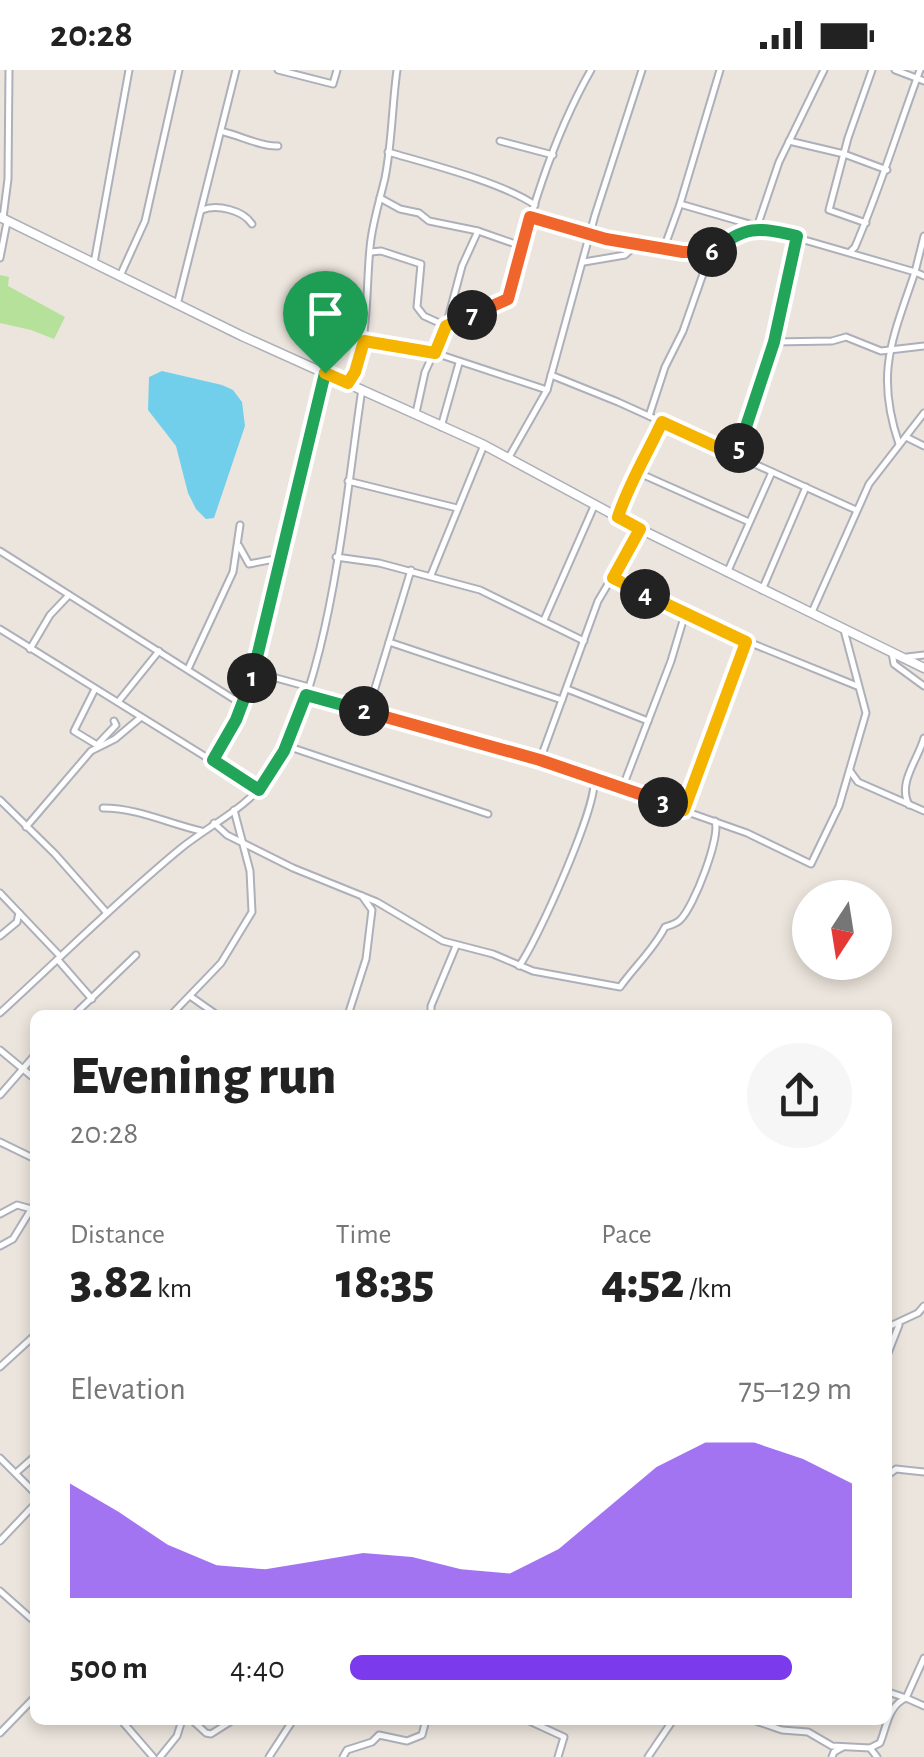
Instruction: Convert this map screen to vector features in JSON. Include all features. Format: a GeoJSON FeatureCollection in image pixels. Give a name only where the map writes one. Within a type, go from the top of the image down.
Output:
{"type":"FeatureCollection","features":[{"type":"Feature","properties":{"kind":"street"},"geometry":{"type":"LineString","coordinates":[[0,258],[8,179],[10,70]]}},
{"type":"Feature","properties":{"kind":"street"},"geometry":{"type":"LineString","coordinates":[[94,263],[129,70]]}},
{"type":"Feature","properties":{"kind":"street"},"geometry":{"type":"LineString","coordinates":[[120,276],[145,221],[179,70]]}},
{"type":"Feature","properties":{"kind":"street"},"geometry":{"type":"LineString","coordinates":[[176,305],[236,70]]}},
{"type":"Feature","properties":{"kind":"street"},"geometry":{"type":"LineString","coordinates":[[278,70],[333,84],[337,70]]}},
{"type":"Feature","properties":{"kind":"street"},"geometry":{"type":"LineString","coordinates":[[348,383],[364,341],[365,290],[398,70]]}},
{"type":"Feature","properties":{"kind":"street"},"geometry":{"type":"LineString","coordinates":[[371,252],[381,251],[421,264],[418,307],[428,319],[446,326],[508,299],[530,217],[571,103],[591,70]]}},
{"type":"Feature","properties":{"kind":"street"},"geometry":{"type":"LineString","coordinates":[[509,458],[547,390],[590,234],[642,70]]}},
{"type":"Feature","properties":{"kind":"street"},"geometry":{"type":"LineString","coordinates":[[664,248],[720,70]]}},
{"type":"Feature","properties":{"kind":"street"},"geometry":{"type":"LineString","coordinates":[[757,227],[788,141],[824,70]]}},
{"type":"Feature","properties":{"kind":"street"},"geometry":{"type":"LineString","coordinates":[[866,223],[829,210],[872,70]]}},
{"type":"Feature","properties":{"kind":"street"},"geometry":{"type":"LineString","coordinates":[[895,70],[921,80]]}},
{"type":"Feature","properties":{"kind":"street"},"geometry":{"type":"LineString","coordinates":[[848,253],[855,247],[887,170],[899,123],[921,80],[920,70]]}},
{"type":"Feature","properties":{"kind":"street"},"geometry":{"type":"LineString","coordinates":[[222,132],[252,138],[268,147],[278,146]]}},
{"type":"Feature","properties":{"kind":"street"},"geometry":{"type":"LineString","coordinates":[[788,141],[844,154],[887,170]]}},
{"type":"Feature","properties":{"kind":"street"},"geometry":{"type":"LineString","coordinates":[[500,142],[553,155]]}},
{"type":"Feature","properties":{"kind":"street"},"geometry":{"type":"LineString","coordinates":[[386,152],[450,170],[535,205]]}},
{"type":"Feature","properties":{"kind":"street"},"geometry":{"type":"LineString","coordinates":[[380,198],[434,223],[478,231],[522,246]]}},
{"type":"Feature","properties":{"kind":"street"},"geometry":{"type":"LineString","coordinates":[[680,204],[924,276]]}},
{"type":"Feature","properties":{"kind":"street"},"geometry":{"type":"LineString","coordinates":[[202,210],[211,207],[236,212],[246,215],[252,224]]}},
{"type":"Feature","properties":{"kind":"street"},"geometry":{"type":"LineString","coordinates":[[530,217],[590,234],[710,254]]}},
{"type":"Feature","properties":{"kind":"street"},"geometry":{"type":"LineString","coordinates":[[4,218],[176,305],[484,445],[726,573],[924,668]]}},
{"type":"Feature","properties":{"kind":"street"},"geometry":{"type":"LineString","coordinates":[[649,416],[665,367],[684,332],[710,254],[732,236],[757,227]]}},
{"type":"Feature","properties":{"kind":"street"},"geometry":{"type":"LineString","coordinates":[[415,416],[425,372],[446,326],[462,266],[478,231]]}},
{"type":"Feature","properties":{"kind":"street"},"geometry":{"type":"LineString","coordinates":[[736,456],[774,342],[797,236]]}},
{"type":"Feature","properties":{"kind":"street"},"geometry":{"type":"LineString","coordinates":[[899,444],[887,407],[885,380],[924,236]]}},
{"type":"Feature","properties":{"kind":"street"},"geometry":{"type":"LineString","coordinates":[[584,262],[625,256],[638,243]]}},
{"type":"Feature","properties":{"kind":"street"},"geometry":{"type":"LineString","coordinates":[[774,342],[832,341],[846,337],[877,350],[924,346]]}},
{"type":"Feature","properties":{"kind":"street"},"geometry":{"type":"LineString","coordinates":[[364,341],[435,353],[547,390]]}},
{"type":"Feature","properties":{"kind":"street"},"geometry":{"type":"LineString","coordinates":[[441,427],[459,363]]}},
{"type":"Feature","properties":{"kind":"street"},"geometry":{"type":"LineString","coordinates":[[213,760],[243,704],[254,672],[325,373]]}},
{"type":"Feature","properties":{"kind":"street"},"geometry":{"type":"LineString","coordinates":[[551,375],[856,510]]}},
{"type":"Feature","properties":{"kind":"street"},"geometry":{"type":"LineString","coordinates":[[0,1013],[202,832],[259,790],[286,746],[309,687],[336,557],[362,389]]}},
{"type":"Feature","properties":{"kind":"street"},"geometry":{"type":"LineString","coordinates":[[811,615],[875,474],[924,413]]}},
{"type":"Feature","properties":{"kind":"street"},"geometry":{"type":"LineString","coordinates":[[618,517],[662,422]]}},
{"type":"Feature","properties":{"kind":"street"},"geometry":{"type":"LineString","coordinates":[[906,437],[924,446]]}},
{"type":"Feature","properties":{"kind":"street"},"geometry":{"type":"LineString","coordinates":[[431,575],[484,445]]}},
{"type":"Feature","properties":{"kind":"street"},"geometry":{"type":"LineString","coordinates":[[726,573],[772,472]]}},
{"type":"Feature","properties":{"kind":"street"},"geometry":{"type":"LineString","coordinates":[[639,473],[749,522]]}},
{"type":"Feature","properties":{"kind":"street"},"geometry":{"type":"LineString","coordinates":[[348,481],[457,508]]}},
{"type":"Feature","properties":{"kind":"street"},"geometry":{"type":"LineString","coordinates":[[762,591],[806,487]]}},
{"type":"Feature","properties":{"kind":"street"},"geometry":{"type":"LineString","coordinates":[[544,620],[595,504]]}},
{"type":"Feature","properties":{"kind":"street"},"geometry":{"type":"LineString","coordinates":[[188,669],[233,572],[240,525]]}},
{"type":"Feature","properties":{"kind":"street"},"geometry":{"type":"LineString","coordinates":[[540,760],[598,601],[640,529]]}},
{"type":"Feature","properties":{"kind":"street"},"geometry":{"type":"LineString","coordinates":[[238,542],[240,552],[250,564]]}},
{"type":"Feature","properties":{"kind":"street"},"geometry":{"type":"LineString","coordinates":[[0,551],[243,704]]}},
{"type":"Feature","properties":{"kind":"street"},"geometry":{"type":"LineString","coordinates":[[336,557],[411,570],[500,597],[584,641]]}},
{"type":"Feature","properties":{"kind":"street"},"geometry":{"type":"LineString","coordinates":[[233,572],[280,558]]}},
{"type":"Feature","properties":{"kind":"street"},"geometry":{"type":"LineString","coordinates":[[368,712],[411,570]]}},
{"type":"Feature","properties":{"kind":"street"},"geometry":{"type":"LineString","coordinates":[[613,578],[746,642],[857,686]]}},
{"type":"Feature","properties":{"kind":"street"},"geometry":{"type":"LineString","coordinates":[[30,649],[50,616],[69,595]]}},
{"type":"Feature","properties":{"kind":"street"},"geometry":{"type":"LineString","coordinates":[[620,788],[685,614]]}},
{"type":"Feature","properties":{"kind":"street"},"geometry":{"type":"LineString","coordinates":[[0,630],[259,790]]}},
{"type":"Feature","properties":{"kind":"street"},"geometry":{"type":"LineString","coordinates":[[306,695],[540,760],[715,821],[811,864],[838,806],[866,713],[844,630]]}},
{"type":"Feature","properties":{"kind":"street"},"geometry":{"type":"LineString","coordinates":[[389,642],[562,700]]}},
{"type":"Feature","properties":{"kind":"street"},"geometry":{"type":"LineString","coordinates":[[684,810],[746,642]]}},
{"type":"Feature","properties":{"kind":"street"},"geometry":{"type":"LineString","coordinates":[[118,702],[159,651]]}},
{"type":"Feature","properties":{"kind":"street"},"geometry":{"type":"LineString","coordinates":[[892,653],[894,664],[924,686]]}},
{"type":"Feature","properties":{"kind":"street"},"geometry":{"type":"LineString","coordinates":[[904,658],[924,655]]}},
{"type":"Feature","properties":{"kind":"street"},"geometry":{"type":"LineString","coordinates":[[254,672],[309,687]]}},
{"type":"Feature","properties":{"kind":"street"},"geometry":{"type":"LineString","coordinates":[[96,689],[74,731],[97,745],[116,726],[114,722]]}},
{"type":"Feature","properties":{"kind":"street"},"geometry":{"type":"LineString","coordinates":[[566,689],[648,721]]}},
{"type":"Feature","properties":{"kind":"street"},"geometry":{"type":"LineString","coordinates":[[26,827],[91,751],[116,739],[140,718]]}},
{"type":"Feature","properties":{"kind":"street"},"geometry":{"type":"LineString","coordinates":[[909,806],[904,796],[907,778],[924,738]]}},
{"type":"Feature","properties":{"kind":"street"},"geometry":{"type":"LineString","coordinates":[[286,746],[488,814]]}},
{"type":"Feature","properties":{"kind":"street"},"geometry":{"type":"LineString","coordinates":[[850,771],[858,782],[924,811]]}},
{"type":"Feature","properties":{"kind":"street"},"geometry":{"type":"LineString","coordinates":[[519,966],[528,954],[579,837],[594,796],[594,779]]}},
{"type":"Feature","properties":{"kind":"street"},"geometry":{"type":"LineString","coordinates":[[0,800],[55,854],[107,914]]}},
{"type":"Feature","properties":{"kind":"street"},"geometry":{"type":"LineString","coordinates":[[103,808],[128,809],[202,832]]}},
{"type":"Feature","properties":{"kind":"street"},"geometry":{"type":"LineString","coordinates":[[177,1010],[220,963],[252,911],[249,867],[234,810]]}},
{"type":"Feature","properties":{"kind":"street"},"geometry":{"type":"LineString","coordinates":[[214,823],[226,835],[293,868],[360,894],[456,946],[493,954],[533,971],[620,987],[643,954],[657,944],[666,927],[677,923],[689,907],[718,836],[715,821]]}},
{"type":"Feature","properties":{"kind":"street"},"geometry":{"type":"LineString","coordinates":[[0,893],[92,999]]}},
{"type":"Feature","properties":{"kind":"street"},"geometry":{"type":"LineString","coordinates":[[350,1010],[366,959],[372,910],[360,894]]}},
{"type":"Feature","properties":{"kind":"street"},"geometry":{"type":"LineString","coordinates":[[17,922],[19,913]]}},
{"type":"Feature","properties":{"kind":"street"},"geometry":{"type":"LineString","coordinates":[[0,936],[17,922],[26,921]]}},
{"type":"Feature","properties":{"kind":"street"},"geometry":{"type":"LineString","coordinates":[[431,1010],[456,946]]}},
{"type":"Feature","properties":{"kind":"street"},"geometry":{"type":"LineString","coordinates":[[80,1010],[136,954]]}},
{"type":"Feature","properties":{"kind":"street"},"geometry":{"type":"LineString","coordinates":[[528,954],[533,971]]}},
{"type":"Feature","properties":{"kind":"street"},"geometry":{"type":"LineString","coordinates":[[190,996],[210,1010]]}},
{"type":"Feature","properties":{"kind":"street"},"geometry":{"type":"LineString","coordinates":[[0,1050],[30,1073]]}},
{"type":"Feature","properties":{"kind":"street"},"geometry":{"type":"LineString","coordinates":[[0,1095],[30,1061]]}},
{"type":"Feature","properties":{"kind":"street"},"geometry":{"type":"LineString","coordinates":[[0,1142],[30,1157]]}},
{"type":"Feature","properties":{"kind":"street"},"geometry":{"type":"LineString","coordinates":[[0,1214],[17,1205],[30,1207]]}},
{"type":"Feature","properties":{"kind":"street"},"geometry":{"type":"LineString","coordinates":[[0,1246],[13,1239],[30,1213]]}},
{"type":"Feature","properties":{"kind":"street"},"geometry":{"type":"LineString","coordinates":[[892,1325],[921,1314],[924,1306]]}},
{"type":"Feature","properties":{"kind":"street"},"geometry":{"type":"LineString","coordinates":[[892,1343],[900,1322]]}},
{"type":"Feature","properties":{"kind":"street"},"geometry":{"type":"LineString","coordinates":[[0,1367],[30,1340]]}},
{"type":"Feature","properties":{"kind":"street"},"geometry":{"type":"LineString","coordinates":[[0,1458],[30,1488]]}},
{"type":"Feature","properties":{"kind":"street"},"geometry":{"type":"LineString","coordinates":[[16,1474],[30,1461]]}},
{"type":"Feature","properties":{"kind":"street"},"geometry":{"type":"LineString","coordinates":[[892,1472],[924,1472]]}},
{"type":"Feature","properties":{"kind":"street"},"geometry":{"type":"LineString","coordinates":[[0,1541],[30,1509]]}},
{"type":"Feature","properties":{"kind":"street"},"geometry":{"type":"LineString","coordinates":[[0,1590],[30,1617]]}},
{"type":"Feature","properties":{"kind":"street"},"geometry":{"type":"LineString","coordinates":[[892,1708],[906,1698],[924,1658]]}},
{"type":"Feature","properties":{"kind":"street"},"geometry":{"type":"LineString","coordinates":[[892,1693],[924,1706]]}},
{"type":"Feature","properties":{"kind":"street"},"geometry":{"type":"LineString","coordinates":[[0,1733],[30,1702]]}},
{"type":"Feature","properties":{"kind":"street"},"geometry":{"type":"LineString","coordinates":[[126,1725],[157,1757],[176,1736],[180,1725]]}},
{"type":"Feature","properties":{"kind":"street"},"geometry":{"type":"LineString","coordinates":[[197,1725],[212,1734],[226,1725]]}},
{"type":"Feature","properties":{"kind":"street"},"geometry":{"type":"LineString","coordinates":[[268,1757],[290,1725]]}},
{"type":"Feature","properties":{"kind":"street"},"geometry":{"type":"LineString","coordinates":[[344,1757],[347,1750],[372,1742],[379,1735],[407,1740],[422,1735],[425,1725]]}},
{"type":"Feature","properties":{"kind":"street"},"geometry":{"type":"LineString","coordinates":[[538,1725],[564,1737],[558,1757]]}},
{"type":"Feature","properties":{"kind":"street"},"geometry":{"type":"LineString","coordinates":[[648,1757],[670,1725]]}},
{"type":"Feature","properties":{"kind":"street"},"geometry":{"type":"LineString","coordinates":[[774,1725],[782,1730],[808,1732],[832,1746],[870,1748],[880,1743],[886,1725]]}},
{"type":"Feature","properties":{"kind":"street"},"geometry":{"type":"LineString","coordinates":[[832,1757],[846,1746]]}},
{"type":"Feature","properties":{"kind":"street"},"geometry":{"type":"LineString","coordinates":[[870,1748],[877,1757]]}},
{"type":"Feature","properties":{"kind":"green space"},"geometry":{"type":"Polygon","coordinates":[[[0,275],[9,277],[8,286],[65,317],[54,339],[0,323],[0,275]]]}},
{"type":"Feature","properties":{"kind":"water"},"geometry":{"type":"Polygon","coordinates":[[[162,371],[222,385],[233,390],[242,402],[245,426],[214,518],[206,519],[196,509],[176,446],[148,410],[149,377],[162,371]]]}},
{"type":"Feature","properties":{"kind":"route"},"geometry":{"type":"LineString","coordinates":[[530,217],[590,236],[701,254],[713,252],[732,236],[757,227],[797,236],[774,342],[736,456],[662,422],[618,517],[640,529],[613,578],[746,642],[684,810],[540,760],[306,695],[284,751],[259,790],[213,760],[236,720],[254,672],[325,373],[348,383],[364,341],[435,353],[446,326],[508,299],[530,217]]}}]}
